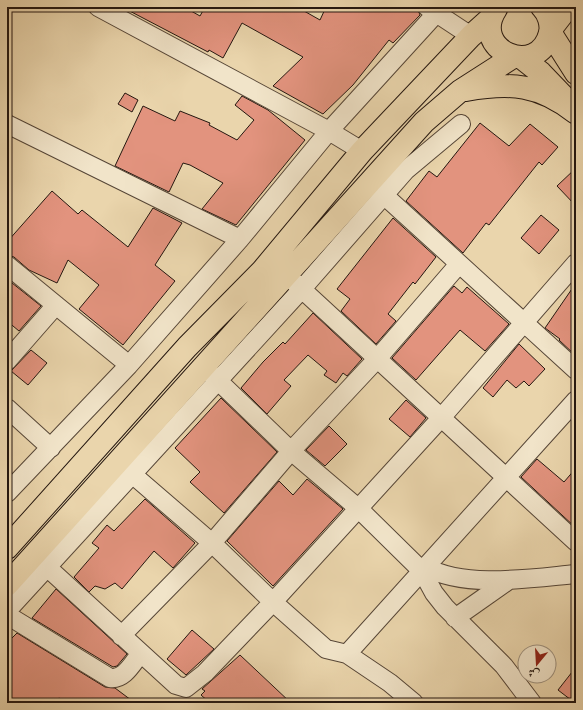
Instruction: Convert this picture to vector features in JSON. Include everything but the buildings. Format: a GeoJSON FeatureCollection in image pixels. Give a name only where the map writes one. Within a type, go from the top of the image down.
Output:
{"type":"FeatureCollection","features":[{"type":"Feature","properties":{"kind":"main road"},"geometry":{"type":"LineString","coordinates":[[7,585],[211,374],[294,282],[377,189],[424,122],[460,91],[518,57],[532,55],[541,50],[547,42],[550,30],[549,18],[542,7]]}},
{"type":"Feature","properties":{"kind":"main road"},"geometry":{"type":"LineString","coordinates":[[550,30],[568,7]]}},
{"type":"Feature","properties":{"kind":"main road"},"geometry":{"type":"LineString","coordinates":[[7,548],[187,347],[262,271],[362,151],[494,13]]}},
{"type":"Feature","properties":{"kind":"main road"},"geometry":{"type":"LineString","coordinates":[[494,13],[490,28],[492,38],[497,46],[504,53],[518,57],[541,73],[576,112]]}},
{"type":"Feature","properties":{"kind":"main road"},"geometry":{"type":"LineString","coordinates":[[550,30],[576,73]]}},
{"type":"Feature","properties":{"kind":"main road"},"geometry":{"type":"LineString","coordinates":[[460,91],[492,86],[515,85],[539,90],[560,100],[576,112]]}},
{"type":"Feature","properties":{"kind":"street"},"geometry":{"type":"LineString","coordinates":[[103,8],[329,131],[362,151]]}},
{"type":"Feature","properties":{"kind":"street"},"geometry":{"type":"LineString","coordinates":[[7,493],[129,365],[240,239],[329,131],[435,9],[471,36]]}},
{"type":"Feature","properties":{"kind":"street"},"geometry":{"type":"LineString","coordinates":[[7,124],[240,239]]}},
{"type":"Feature","properties":{"kind":"street"},"geometry":{"type":"LineString","coordinates":[[461,124],[412,165],[377,189],[576,370]]}},
{"type":"Feature","properties":{"kind":"street"},"geometry":{"type":"LineString","coordinates":[[48,568],[140,654],[176,685],[186,688],[205,673],[273,602],[441,418],[576,263]]}},
{"type":"Feature","properties":{"kind":"street"},"geometry":{"type":"LineString","coordinates":[[121,636],[212,543],[291,451],[376,359],[459,264]]}},
{"type":"Feature","properties":{"kind":"street"},"geometry":{"type":"LineString","coordinates":[[7,265],[129,365]]}},
{"type":"Feature","properties":{"kind":"street"},"geometry":{"type":"LineString","coordinates":[[294,282],[376,359],[575,540]]}},
{"type":"Feature","properties":{"kind":"street"},"geometry":{"type":"LineString","coordinates":[[7,361],[56,305]]}},
{"type":"Feature","properties":{"kind":"street"},"geometry":{"type":"LineString","coordinates":[[7,611],[48,568],[132,474],[211,374],[291,451],[358,508],[424,569],[458,578],[509,580],[576,574]]}},
{"type":"Feature","properties":{"kind":"street"},"geometry":{"type":"LineString","coordinates":[[347,654],[576,400]]}},
{"type":"Feature","properties":{"kind":"street"},"geometry":{"type":"LineString","coordinates":[[7,408],[51,448]]}},
{"type":"Feature","properties":{"kind":"street"},"geometry":{"type":"LineString","coordinates":[[132,474],[212,543],[273,602],[326,649],[347,654],[390,683],[414,703]]}},
{"type":"Feature","properties":{"kind":"street"},"geometry":{"type":"LineString","coordinates":[[424,569],[434,593],[456,618],[504,666],[525,700]]}},
{"type":"Feature","properties":{"kind":"street"},"geometry":{"type":"LineString","coordinates":[[456,618],[509,580]]}},
{"type":"Feature","properties":{"kind":"street"},"geometry":{"type":"LineString","coordinates":[[7,615],[110,678],[115,679],[121,676],[140,654]]}}]}
